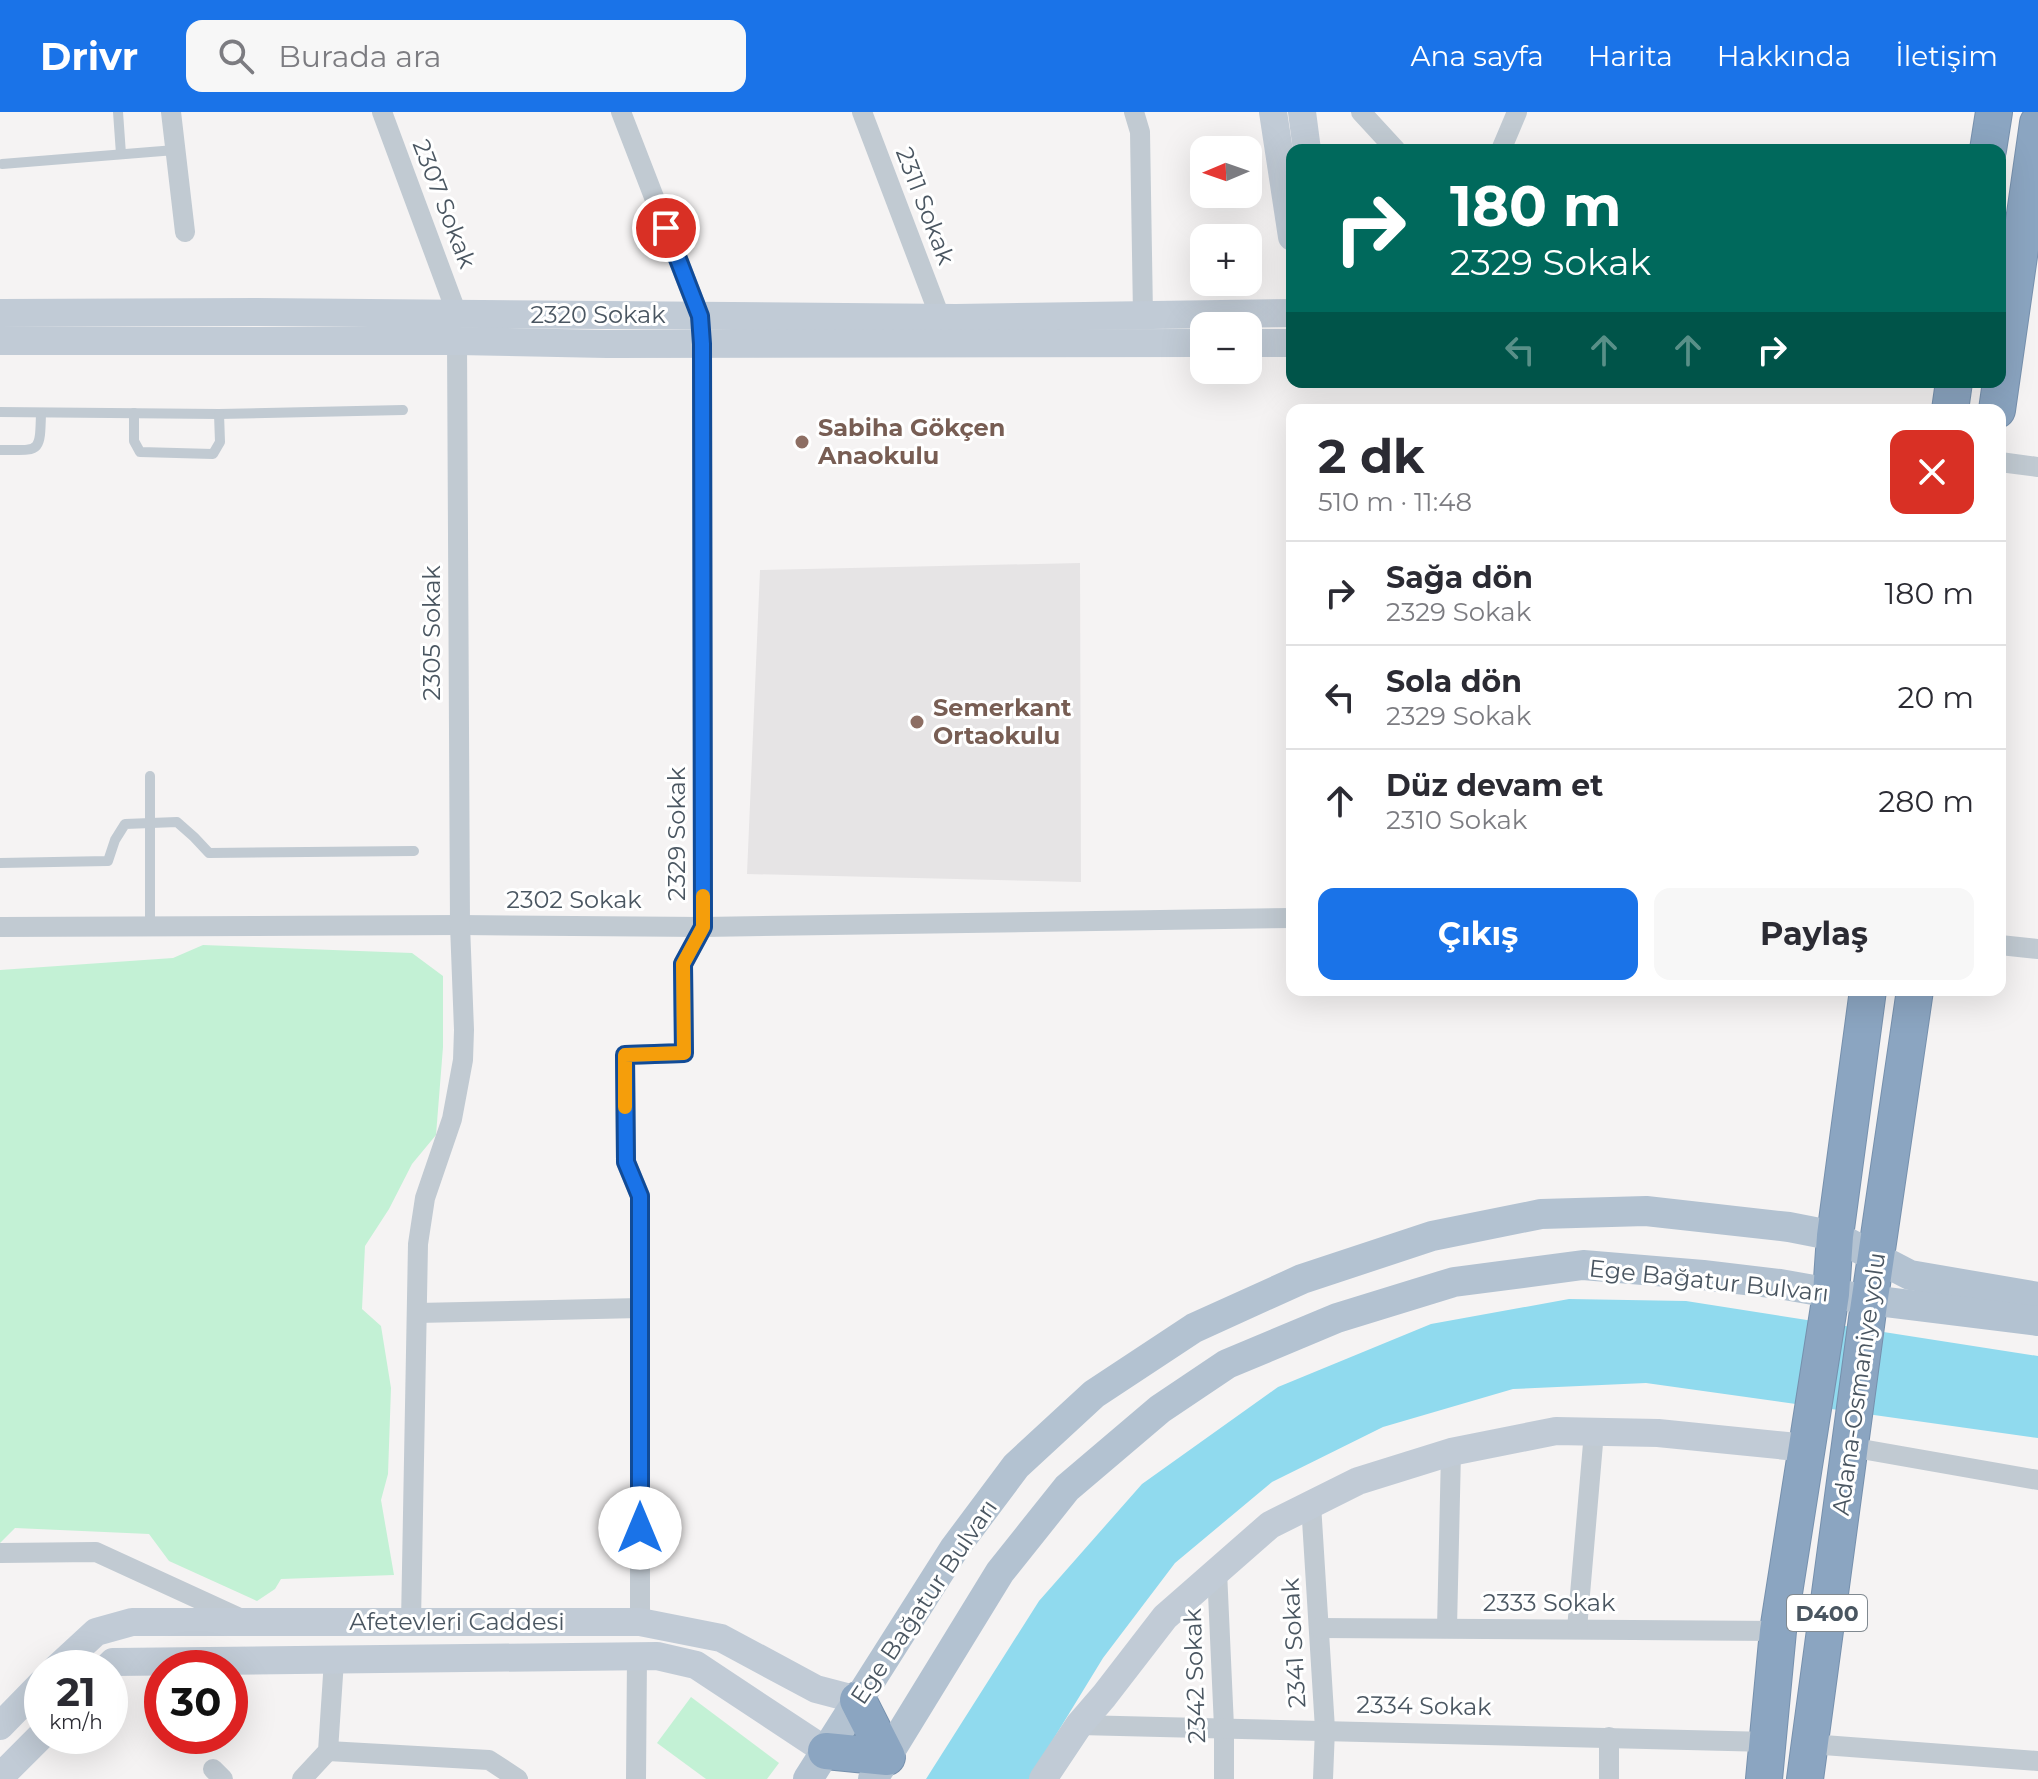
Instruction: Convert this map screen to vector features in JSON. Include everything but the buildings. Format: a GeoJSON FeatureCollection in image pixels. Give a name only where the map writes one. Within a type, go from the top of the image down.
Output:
{"type":"FeatureCollection","features":[{"type":"Feature","properties":{"kind":"highway"},"geometry":{"type":"LineString","coordinates":[[1989,144],[1994,112]]}},
{"type":"Feature","properties":{"kind":"highway"},"geometry":{"type":"LineString","coordinates":[[2006,347],[2038,123]]}},
{"type":"Feature","properties":{"kind":"highway","name":"Adana-Osmaniye yolu"},"geometry":{"type":"LineString","coordinates":[[1807,1448],[1830,1300],[1835,1236],[1867,996]]}},
{"type":"Feature","properties":{"kind":"highway","name":"Adana-Osmaniye yolu"},"geometry":{"type":"LineString","coordinates":[[1805,1779],[1914,996]]}},
{"type":"Feature","properties":{"kind":"highway","name":"D400"},"geometry":{"type":"LineString","coordinates":[[1764,1779],[1778,1631],[1807,1448]]}},
{"type":"Feature","properties":{"kind":"highway"},"geometry":{"type":"LineString","coordinates":[[817,1765],[880,1768],[858,1700]]}},
{"type":"Feature","properties":{"kind":"main road","name":"Ege Bağatur Bulvarı"},"geometry":{"type":"LineString","coordinates":[[817,1765],[954,1549],[1016,1466],[1094,1394],[1194,1328],[1302,1279],[1432,1236],[1541,1214],[1646,1211],[1789,1227],[1835,1236],[1910,1275],[2038,1297]]}},
{"type":"Feature","properties":{"kind":"main road","name":"Ege Bağatur Bulvarı"},"geometry":{"type":"LineString","coordinates":[[880,1768],[1000,1572],[1067,1488],[1160,1409],[1227,1364],[1337,1318],[1454,1282],[1583,1265],[1780,1284],[1830,1300],[1869,1306],[2038,1321]]}},
{"type":"Feature","properties":{"kind":"street"},"geometry":{"type":"LineString","coordinates":[[171,112],[185,232]]}},
{"type":"Feature","properties":{"kind":"street","name":"2307 Sokak"},"geometry":{"type":"LineString","coordinates":[[382,112],[457,328]]}},
{"type":"Feature","properties":{"kind":"street"},"geometry":{"type":"LineString","coordinates":[[621,112],[701,330]]}},
{"type":"Feature","properties":{"kind":"street","name":"2311 Sokak"},"geometry":{"type":"LineString","coordinates":[[862,112],[940,317]]}},
{"type":"Feature","properties":{"kind":"street"},"geometry":{"type":"LineString","coordinates":[[1134,112],[1140,132],[1143,315]]}},
{"type":"Feature","properties":{"kind":"street"},"geometry":{"type":"LineString","coordinates":[[1273,112],[1286,169]]}},
{"type":"Feature","properties":{"kind":"street"},"geometry":{"type":"LineString","coordinates":[[1302,112],[1306,144]]}},
{"type":"Feature","properties":{"kind":"street"},"geometry":{"type":"LineString","coordinates":[[1361,112],[1390,144]]}},
{"type":"Feature","properties":{"kind":"street"},"geometry":{"type":"LineString","coordinates":[[1504,144],[1517,112]]}},
{"type":"Feature","properties":{"kind":"street","name":"2320 Sokak"},"geometry":{"type":"LineString","coordinates":[[0,313],[457,328],[701,330],[1190,343]]}},
{"type":"Feature","properties":{"kind":"street","name":"2320 Sokak"},"geometry":{"type":"LineString","coordinates":[[701,330],[940,317],[1286,313]]}},
{"type":"Feature","properties":{"kind":"street","name":"2320 Sokak"},"geometry":{"type":"LineString","coordinates":[[0,341],[457,328]]}},
{"type":"Feature","properties":{"kind":"street","name":"2305 Sokak"},"geometry":{"type":"LineString","coordinates":[[411,1622],[420,1221],[430,1181],[452,1119],[463,1060],[457,328]]}},
{"type":"Feature","properties":{"kind":"street","name":"2329 Sokak"},"geometry":{"type":"LineString","coordinates":[[640,1622],[640,1196],[626,1162],[625,1055],[684,1053],[683,964],[703,927],[701,330]]}},
{"type":"Feature","properties":{"kind":"street"},"geometry":{"type":"LineString","coordinates":[[1262,343],[1286,343]]}},
{"type":"Feature","properties":{"kind":"street"},"geometry":{"type":"LineString","coordinates":[[2006,463],[2038,467]]}},
{"type":"Feature","properties":{"kind":"street","name":"2302 Sokak"},"geometry":{"type":"LineString","coordinates":[[0,927],[703,927],[1286,918]]}},
{"type":"Feature","properties":{"kind":"street"},"geometry":{"type":"LineString","coordinates":[[2006,946],[2038,949]]}},
{"type":"Feature","properties":{"kind":"street"},"geometry":{"type":"LineString","coordinates":[[417,1313],[640,1308]]}},
{"type":"Feature","properties":{"kind":"street"},"geometry":{"type":"LineString","coordinates":[[1043,1779],[1079,1725],[1165,1617],[1270,1525],[1358,1481],[1451,1452],[1556,1431],[1658,1433],[1807,1448]]}},
{"type":"Feature","properties":{"kind":"street"},"geometry":{"type":"LineString","coordinates":[[1577,1629],[1594,1432]]}},
{"type":"Feature","properties":{"kind":"street"},"geometry":{"type":"LineString","coordinates":[[1850,1447],[2038,1480]]}},
{"type":"Feature","properties":{"kind":"street"},"geometry":{"type":"LineString","coordinates":[[1447,1628],[1451,1452]]}},
{"type":"Feature","properties":{"kind":"street","name":"2341 Sokak"},"geometry":{"type":"LineString","coordinates":[[1311,1504],[1325,1729],[1323,1779]]}},
{"type":"Feature","properties":{"kind":"street"},"geometry":{"type":"LineString","coordinates":[[0,1553],[96,1552],[250,1622]]}},
{"type":"Feature","properties":{"kind":"street","name":"2342 Sokak"},"geometry":{"type":"LineString","coordinates":[[1217,1571],[1224,1779]]}},
{"type":"Feature","properties":{"kind":"street","name":"Afetevleri Caddesi"},"geometry":{"type":"LineString","coordinates":[[76,1650],[96,1632],[132,1622],[640,1622],[721,1638],[816,1689],[858,1700]]}},
{"type":"Feature","properties":{"kind":"street","name":"2333 Sokak"},"geometry":{"type":"LineString","coordinates":[[1319,1628],[1778,1631]]}},
{"type":"Feature","properties":{"kind":"street"},"geometry":{"type":"LineString","coordinates":[[636,1779],[637,1656]]}},
{"type":"Feature","properties":{"kind":"street","name":"Afetevleri Caddesi"},"geometry":{"type":"LineString","coordinates":[[128,1662],[657,1656],[696,1665],[817,1765]]}},
{"type":"Feature","properties":{"kind":"street"},"geometry":{"type":"LineString","coordinates":[[302,1779],[328,1751],[334,1660]]}},
{"type":"Feature","properties":{"kind":"street"},"geometry":{"type":"LineString","coordinates":[[0,1726],[24,1701]]}},
{"type":"Feature","properties":{"kind":"street","name":"2334 Sokak"},"geometry":{"type":"LineString","coordinates":[[1079,1725],[1769,1742]]}},
{"type":"Feature","properties":{"kind":"street"},"geometry":{"type":"LineString","coordinates":[[1609,1737],[1609,1779]]}},
{"type":"Feature","properties":{"kind":"street"},"geometry":{"type":"LineString","coordinates":[[1810,1744],[2038,1761]]}},
{"type":"Feature","properties":{"kind":"street"},"geometry":{"type":"LineString","coordinates":[[328,1751],[489,1760],[518,1779]]}},
{"type":"Feature","properties":{"kind":"street"},"geometry":{"type":"LineString","coordinates":[[0,1777],[24,1753]]}},
{"type":"Feature","properties":{"kind":"lane"},"geometry":{"type":"LineString","coordinates":[[118,112],[121,154]]}},
{"type":"Feature","properties":{"kind":"lane"},"geometry":{"type":"LineString","coordinates":[[2,164],[175,150]]}},
{"type":"Feature","properties":{"kind":"lane"},"geometry":{"type":"LineString","coordinates":[[0,412],[219,414],[403,410]]}},
{"type":"Feature","properties":{"kind":"lane"},"geometry":{"type":"LineString","coordinates":[[0,450],[33,450],[40,441],[41,413]]}},
{"type":"Feature","properties":{"kind":"lane"},"geometry":{"type":"LineString","coordinates":[[134,413],[134,441],[140,452],[213,454],[220,442],[219,414]]}},
{"type":"Feature","properties":{"kind":"lane"},"geometry":{"type":"LineString","coordinates":[[150,776],[150,927]]}},
{"type":"Feature","properties":{"kind":"lane"},"geometry":{"type":"LineString","coordinates":[[0,863],[108,861],[115,840],[125,824],[150,822],[177,822],[209,853],[414,851]]}},
{"type":"Feature","properties":{"kind":"shaded area","name":"Semerkant Ortaokulu"},"geometry":{"type":"Polygon","coordinates":[[[1080,563],[1081,882],[747,874],[760,570],[1080,563]]]}},
{"type":"Feature","properties":{"kind":"green space"},"geometry":{"type":"Polygon","coordinates":[[[203,945],[412,953],[443,976],[443,1047],[436,1135],[412,1164],[389,1209],[365,1246],[362,1309],[381,1326],[391,1388],[388,1474],[381,1500],[394,1575],[281,1579],[275,1589],[257,1601],[169,1561],[149,1534],[15,1528],[0,1543],[0,970],[173,958],[203,945]]]}},
{"type":"Feature","properties":{"kind":"green space"},"geometry":{"type":"Polygon","coordinates":[[[691,1697],[779,1763],[767,1779],[706,1779],[657,1743],[691,1697]]]}},
{"type":"Feature","properties":{"kind":"water"},"geometry":{"type":"Polygon","coordinates":[[[1569,1299],[1686,1301],[2038,1356],[2038,1438],[1646,1383],[1513,1389],[1383,1427],[1272,1482],[1175,1563],[1103,1658],[1029,1779],[926,1779],[1039,1601],[1142,1484],[1278,1387],[1431,1324],[1569,1299]]]}},
{"type":"Feature","properties":{"kind":"slow traffic"},"geometry":{"type":"LineString","coordinates":[[625,1107],[625,1055],[684,1053],[683,964],[703,927],[703,896]]}},
{"type":"Feature","properties":{"kind":"place","name":"Sabiha Gökçen Anaokulu"},"geometry":{"type":"Point","coordinates":[802,442]}},
{"type":"Feature","properties":{"kind":"place","name":"Semerkant Ortaokulu"},"geometry":{"type":"Point","coordinates":[917,722]}},
{"type":"Feature","properties":{"kind":"route"},"geometry":{"type":"LineString","coordinates":[[640,1528],[640,1196],[626,1162],[625,1055],[684,1053],[683,964],[703,927],[702,344],[700,316],[666,228]]}}]}
